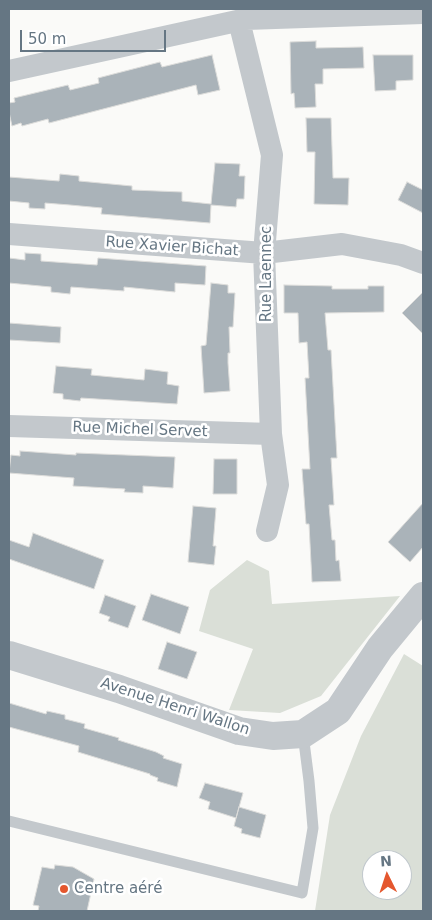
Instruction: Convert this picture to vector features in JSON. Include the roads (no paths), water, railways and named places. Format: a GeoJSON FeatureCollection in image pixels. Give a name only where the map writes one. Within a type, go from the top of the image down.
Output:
{"type":"FeatureCollection","features":[{"type":"Feature","properties":{"kind":"street"},"geometry":{"type":"LineString","coordinates":[[9,71],[243,16],[423,13]]}},
{"type":"Feature","properties":{"kind":"street","name":"Rue Laennec"},"geometry":{"type":"LineString","coordinates":[[243,16],[272,155],[264,253],[271,434],[278,484],[267,531]]}},
{"type":"Feature","properties":{"kind":"street","name":"Rue Xavier Bichat"},"geometry":{"type":"LineString","coordinates":[[9,234],[264,253],[342,244],[401,255],[423,263]]}},
{"type":"Feature","properties":{"kind":"street","name":"Rue Michel Servet"},"geometry":{"type":"LineString","coordinates":[[9,426],[271,434]]}},
{"type":"Feature","properties":{"kind":"street","name":"Avenue Henri Wallon"},"geometry":{"type":"LineString","coordinates":[[9,655],[119,689],[238,730],[273,736],[303,734],[338,712],[380,648],[423,596]]}},
{"type":"Feature","properties":{"kind":"lane"},"geometry":{"type":"LineString","coordinates":[[9,821],[302,893],[313,828],[303,734]]}},
{"type":"Feature","properties":{"kind":"place","name":"Centre aéré"},"geometry":{"type":"Point","coordinates":[64,889]}}]}
